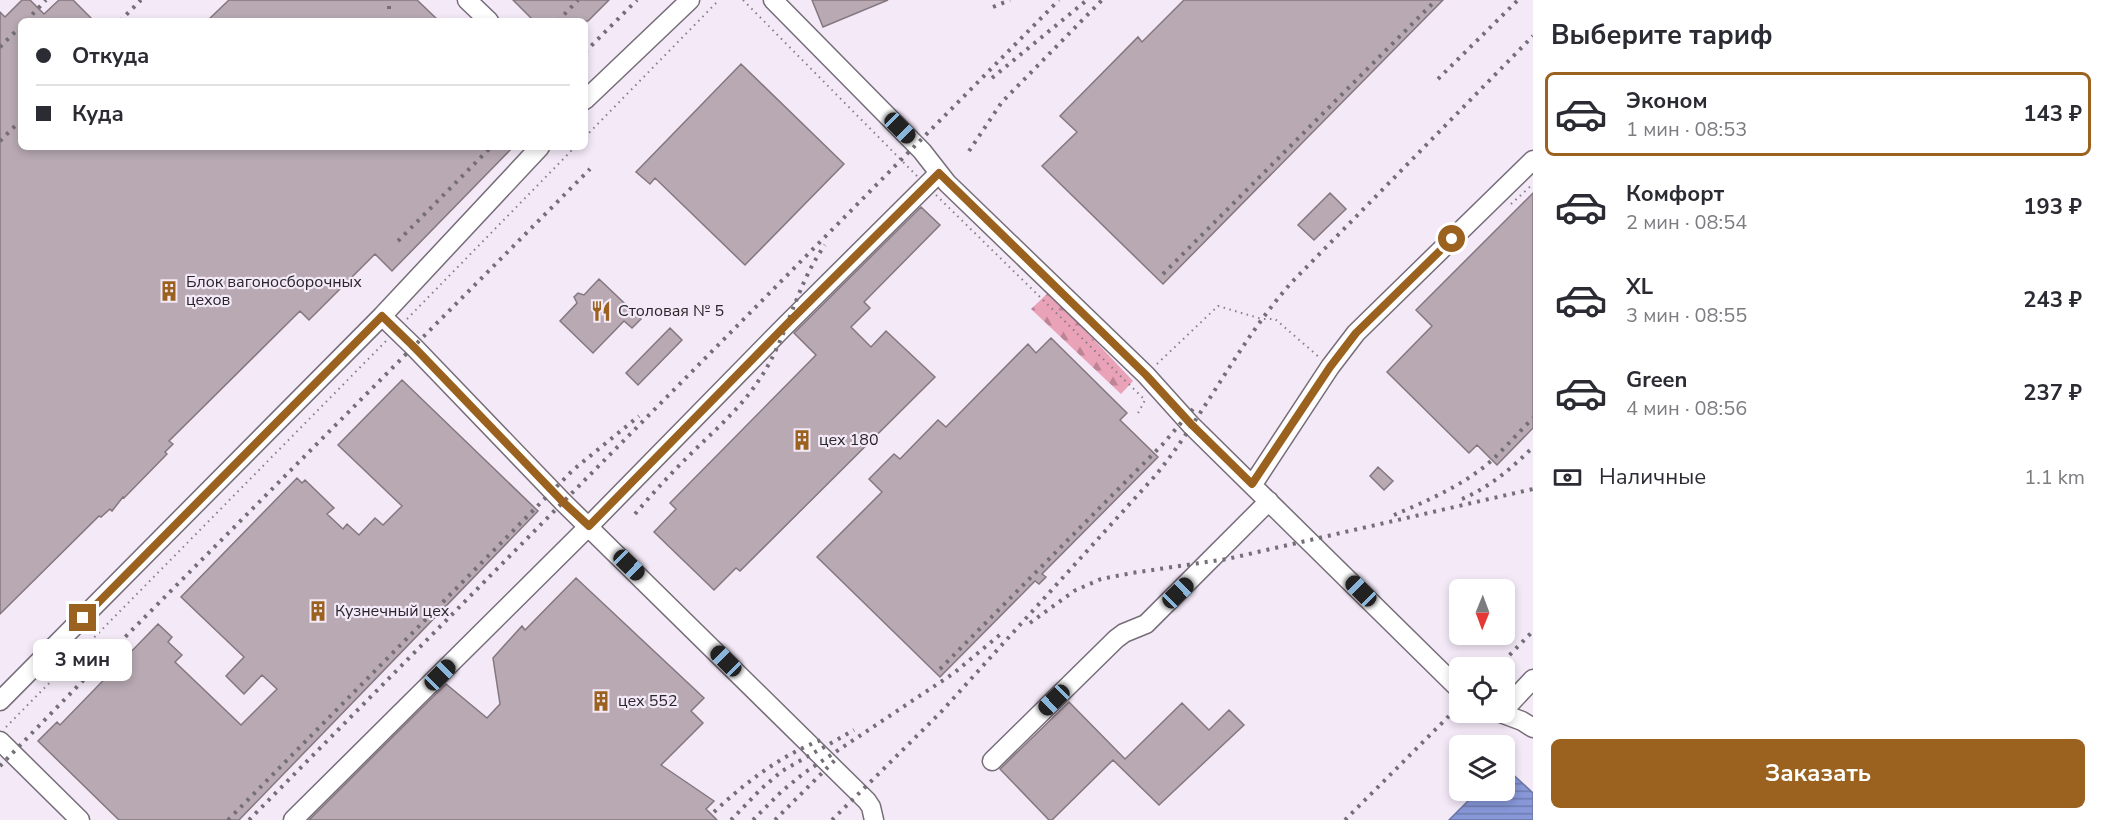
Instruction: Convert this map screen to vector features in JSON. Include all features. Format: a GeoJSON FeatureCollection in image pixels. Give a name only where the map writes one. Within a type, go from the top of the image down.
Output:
{"type":"FeatureCollection","features":[{"type":"Feature","properties":{"kind":"lane"},"geometry":{"type":"LineString","coordinates":[[467,0],[486,18]]}},
{"type":"Feature","properties":{"kind":"lane"},"geometry":{"type":"LineString","coordinates":[[588,97],[690,0]]}},
{"type":"Feature","properties":{"kind":"lane"},"geometry":{"type":"LineString","coordinates":[[773,0],[915,144],[939,173],[1146,375],[1191,424],[1449,679]]}},
{"type":"Feature","properties":{"kind":"lane"},"geometry":{"type":"LineString","coordinates":[[0,701],[382,316],[537,150]]}},
{"type":"Feature","properties":{"kind":"lane"},"geometry":{"type":"LineString","coordinates":[[1252,484],[1330,367],[1356,333],[1533,160]]}},
{"type":"Feature","properties":{"kind":"lane"},"geometry":{"type":"LineString","coordinates":[[293,820],[939,173]]}},
{"type":"Feature","properties":{"kind":"lane"},"geometry":{"type":"LineString","coordinates":[[382,316],[553,491],[867,801],[874,820]]}},
{"type":"Feature","properties":{"kind":"lane"},"geometry":{"type":"LineString","coordinates":[[992,760],[1116,639],[1146,624],[1269,501]]}},
{"type":"Feature","properties":{"kind":"lane"},"geometry":{"type":"LineString","coordinates":[[1515,698],[1533,680]]}},
{"type":"Feature","properties":{"kind":"lane"},"geometry":{"type":"LineString","coordinates":[[1515,718],[1533,728]]}},
{"type":"Feature","properties":{"kind":"lane"},"geometry":{"type":"LineString","coordinates":[[0,741],[80,820]]}},
{"type":"Feature","properties":{"kind":"path"},"geometry":{"type":"LineString","coordinates":[[588,134],[719,0]]}},
{"type":"Feature","properties":{"kind":"path"},"geometry":{"type":"LineString","coordinates":[[0,733],[572,150]]}},
{"type":"Feature","properties":{"kind":"path"},"geometry":{"type":"LineString","coordinates":[[1507,208],[1533,184]]}},
{"type":"Feature","properties":{"kind":"path"},"geometry":{"type":"LineString","coordinates":[[1146,375],[1218,306],[1262,319],[1275,319],[1330,367]]}},
{"type":"Feature","properties":{"kind":"green space"},"geometry":{"type":"Polygon","coordinates":[[[1049,292],[1133,381],[1121,394],[1031,309],[1049,292]]]}},
{"type":"Feature","properties":{"kind":"water"},"geometry":{"type":"Polygon","coordinates":[[[1515,776],[1533,793],[1533,820],[1449,820],[1468,801],[1515,801],[1515,776]]]}},
{"type":"Feature","properties":{"kind":"building","name":"Блок вагоносборочных цехов"},"geometry":{"type":"Polygon","coordinates":[[[22,0],[30,0],[44,14],[59,0],[73,0],[91,18],[18,18],[18,150],[510,150],[392,271],[375,254],[309,320],[300,311],[169,441],[173,444],[165,452],[167,454],[123,497],[112,511],[110,509],[101,517],[99,516],[0,614],[0,12],[5,17],[22,0]]]}},
{"type":"Feature","properties":{"kind":"building"},"geometry":{"type":"Polygon","coordinates":[[[229,0],[417,0],[436,18],[210,18],[229,0]]]}},
{"type":"Feature","properties":{"kind":"building"},"geometry":{"type":"Polygon","coordinates":[[[513,0],[609,0],[588,21],[588,18],[531,18],[513,0]]]}},
{"type":"Feature","properties":{"kind":"building"},"geometry":{"type":"Polygon","coordinates":[[[812,0],[888,0],[823,27],[812,0]]]}},
{"type":"Feature","properties":{"kind":"building"},"geometry":{"type":"Polygon","coordinates":[[[1184,0],[1443,0],[1163,284],[1042,166],[1077,132],[1060,116],[1138,37],[1142,42],[1184,0]]]}},
{"type":"Feature","properties":{"kind":"building"},"geometry":{"type":"Polygon","coordinates":[[[741,64],[844,164],[745,265],[655,178],[650,184],[636,172],[741,64]]]}},
{"type":"Feature","properties":{"kind":"building"},"geometry":{"type":"Polygon","coordinates":[[[1330,193],[1346,209],[1314,240],[1298,225],[1330,193]]]}},
{"type":"Feature","properties":{"kind":"building"},"geometry":{"type":"Polygon","coordinates":[[[1533,193],[1533,428],[1497,465],[1477,445],[1469,453],[1387,372],[1432,326],[1416,310],[1533,193]]]}},
{"type":"Feature","properties":{"kind":"building","name":"цех 180"},"geometry":{"type":"Polygon","coordinates":[[[921,207],[940,225],[864,302],[870,308],[851,327],[871,347],[886,331],[935,377],[740,571],[736,568],[714,590],[654,532],[676,509],[670,503],[816,355],[794,333],[921,207]]]}},
{"type":"Feature","properties":{"kind":"building","name":"Столовая № 5"},"geometry":{"type":"Polygon","coordinates":[[[599,279],[641,319],[632,328],[624,321],[593,353],[560,321],[577,303],[574,297],[578,293],[584,295],[599,279]]]}},
{"type":"Feature","properties":{"kind":"building"},"geometry":{"type":"Polygon","coordinates":[[[670,328],[682,340],[638,385],[626,373],[670,328]]]}},
{"type":"Feature","properties":{"kind":"building"},"geometry":{"type":"Polygon","coordinates":[[[1051,338],[1127,413],[1120,420],[1158,457],[1042,574],[1046,577],[1039,584],[1035,581],[940,677],[817,557],[882,492],[869,479],[894,454],[900,459],[938,420],[946,427],[1028,344],[1036,353],[1051,338]]]}},
{"type":"Feature","properties":{"kind":"building","name":"Кузнечный цех"},"geometry":{"type":"Polygon","coordinates":[[[402,380],[538,511],[239,820],[119,820],[38,741],[57,722],[60,725],[158,624],[172,637],[168,642],[182,655],[175,662],[241,725],[277,689],[262,675],[244,694],[226,676],[244,657],[181,597],[297,478],[302,483],[305,480],[334,508],[327,514],[343,529],[347,524],[359,535],[375,518],[383,525],[402,506],[338,445],[402,380]]]}},
{"type":"Feature","properties":{"kind":"building"},"geometry":{"type":"Polygon","coordinates":[[[1378,467],[1393,481],[1384,490],[1370,476],[1378,467]]]}},
{"type":"Feature","properties":{"kind":"building","name":"цех 552"},"geometry":{"type":"Polygon","coordinates":[[[576,578],[704,698],[691,711],[703,723],[661,765],[714,801],[706,809],[717,820],[309,820],[446,684],[487,718],[500,704],[493,658],[522,626],[525,630],[576,578]]]}},
{"type":"Feature","properties":{"kind":"building"},"geometry":{"type":"Polygon","coordinates":[[[1069,702],[1125,759],[1182,703],[1209,730],[1229,710],[1244,725],[1159,805],[1113,760],[1052,820],[1049,820],[1000,769],[1069,702]]]}},
{"type":"Feature","properties":{"kind":"railway"},"geometry":{"type":"LineString","coordinates":[[29,18],[46,0]]}},
{"type":"Feature","properties":{"kind":"railway"},"geometry":{"type":"LineString","coordinates":[[123,18],[141,0]]}},
{"type":"Feature","properties":{"kind":"railway"},"geometry":{"type":"LineString","coordinates":[[389,0],[389,9]]}},
{"type":"Feature","properties":{"kind":"railway"},"geometry":{"type":"LineString","coordinates":[[561,18],[578,0]]}},
{"type":"Feature","properties":{"kind":"railway"},"geometry":{"type":"LineString","coordinates":[[588,49],[637,0]]}},
{"type":"Feature","properties":{"kind":"railway"},"geometry":{"type":"LineString","coordinates":[[993,7],[1010,0]]}},
{"type":"Feature","properties":{"kind":"railway"},"geometry":{"type":"LineString","coordinates":[[249,820],[1059,0]]}},
{"type":"Feature","properties":{"kind":"railway"},"geometry":{"type":"LineString","coordinates":[[992,78],[1087,0]]}},
{"type":"Feature","properties":{"kind":"railway"},"geometry":{"type":"LineString","coordinates":[[969,151],[1002,102],[1102,0]]}},
{"type":"Feature","properties":{"kind":"railway"},"geometry":{"type":"LineString","coordinates":[[1163,274],[1436,0]]}},
{"type":"Feature","properties":{"kind":"railway"},"geometry":{"type":"LineString","coordinates":[[1438,79],[1518,0]]}},
{"type":"Feature","properties":{"kind":"railway"},"geometry":{"type":"LineString","coordinates":[[0,47],[18,29]]}},
{"type":"Feature","properties":{"kind":"railway"},"geometry":{"type":"LineString","coordinates":[[832,820],[941,712],[1155,476],[1173,453],[1255,329],[1292,282],[1533,36]]}},
{"type":"Feature","properties":{"kind":"railway"},"geometry":{"type":"LineString","coordinates":[[0,141],[18,123]]}},
{"type":"Feature","properties":{"kind":"railway"},"geometry":{"type":"LineString","coordinates":[[398,241],[488,150]]}},
{"type":"Feature","properties":{"kind":"railway"},"geometry":{"type":"LineString","coordinates":[[0,766],[590,169]]}},
{"type":"Feature","properties":{"kind":"railway"},"geometry":{"type":"LineString","coordinates":[[635,514],[677,467],[733,412],[753,388],[769,364],[806,277],[825,245]]}},
{"type":"Feature","properties":{"kind":"railway"},"geometry":{"type":"LineString","coordinates":[[940,669],[1162,445],[1193,409]]}},
{"type":"Feature","properties":{"kind":"railway"},"geometry":{"type":"LineString","coordinates":[[228,820],[573,470],[639,416]]}},
{"type":"Feature","properties":{"kind":"railway"},"geometry":{"type":"LineString","coordinates":[[1394,515],[1469,478],[1491,461],[1533,418]]}},
{"type":"Feature","properties":{"kind":"railway"},"geometry":{"type":"LineString","coordinates":[[1462,499],[1482,489],[1500,476],[1533,447]]}},
{"type":"Feature","properties":{"kind":"railway"},"geometry":{"type":"LineString","coordinates":[[1030,623],[1074,591],[1101,579],[1227,559],[1533,489]]}},
{"type":"Feature","properties":{"kind":"railway"},"geometry":{"type":"LineString","coordinates":[[1508,657],[1533,631]]}},
{"type":"Feature","properties":{"kind":"railway"},"geometry":{"type":"LineString","coordinates":[[753,820],[804,773],[954,673],[1002,633]]}},
{"type":"Feature","properties":{"kind":"railway"},"geometry":{"type":"LineString","coordinates":[[1345,820],[1449,716]]}},
{"type":"Feature","properties":{"kind":"railway"},"geometry":{"type":"LineString","coordinates":[[731,820],[782,771],[854,730]]}},
{"type":"Feature","properties":{"kind":"railway"},"geometry":{"type":"LineString","coordinates":[[714,812],[764,771],[791,754],[821,740]]}},
{"type":"Feature","properties":{"kind":"railway"},"geometry":{"type":"LineString","coordinates":[[775,820],[838,757]]}},
{"type":"Feature","properties":{"kind":"place","name":"Блок вагоносборочных цехов"},"geometry":{"type":"Point","coordinates":[169,291]}},
{"type":"Feature","properties":{"kind":"place","name":"Столовая № 5"},"geometry":{"type":"Point","coordinates":[601,311]}},
{"type":"Feature","properties":{"kind":"place","name":"цех 180"},"geometry":{"type":"Point","coordinates":[802,440]}},
{"type":"Feature","properties":{"kind":"place","name":"Кузнечный цех"},"geometry":{"type":"Point","coordinates":[318,611]}},
{"type":"Feature","properties":{"kind":"place","name":"цех 552"},"geometry":{"type":"Point","coordinates":[601,701]}},
{"type":"Feature","properties":{"kind":"route"},"geometry":{"type":"LineString","coordinates":[[83,618],[382,316],[589,526],[939,173],[1146,375],[1191,424],[1252,484],[1330,367],[1356,333],[1452,239]]}}]}
